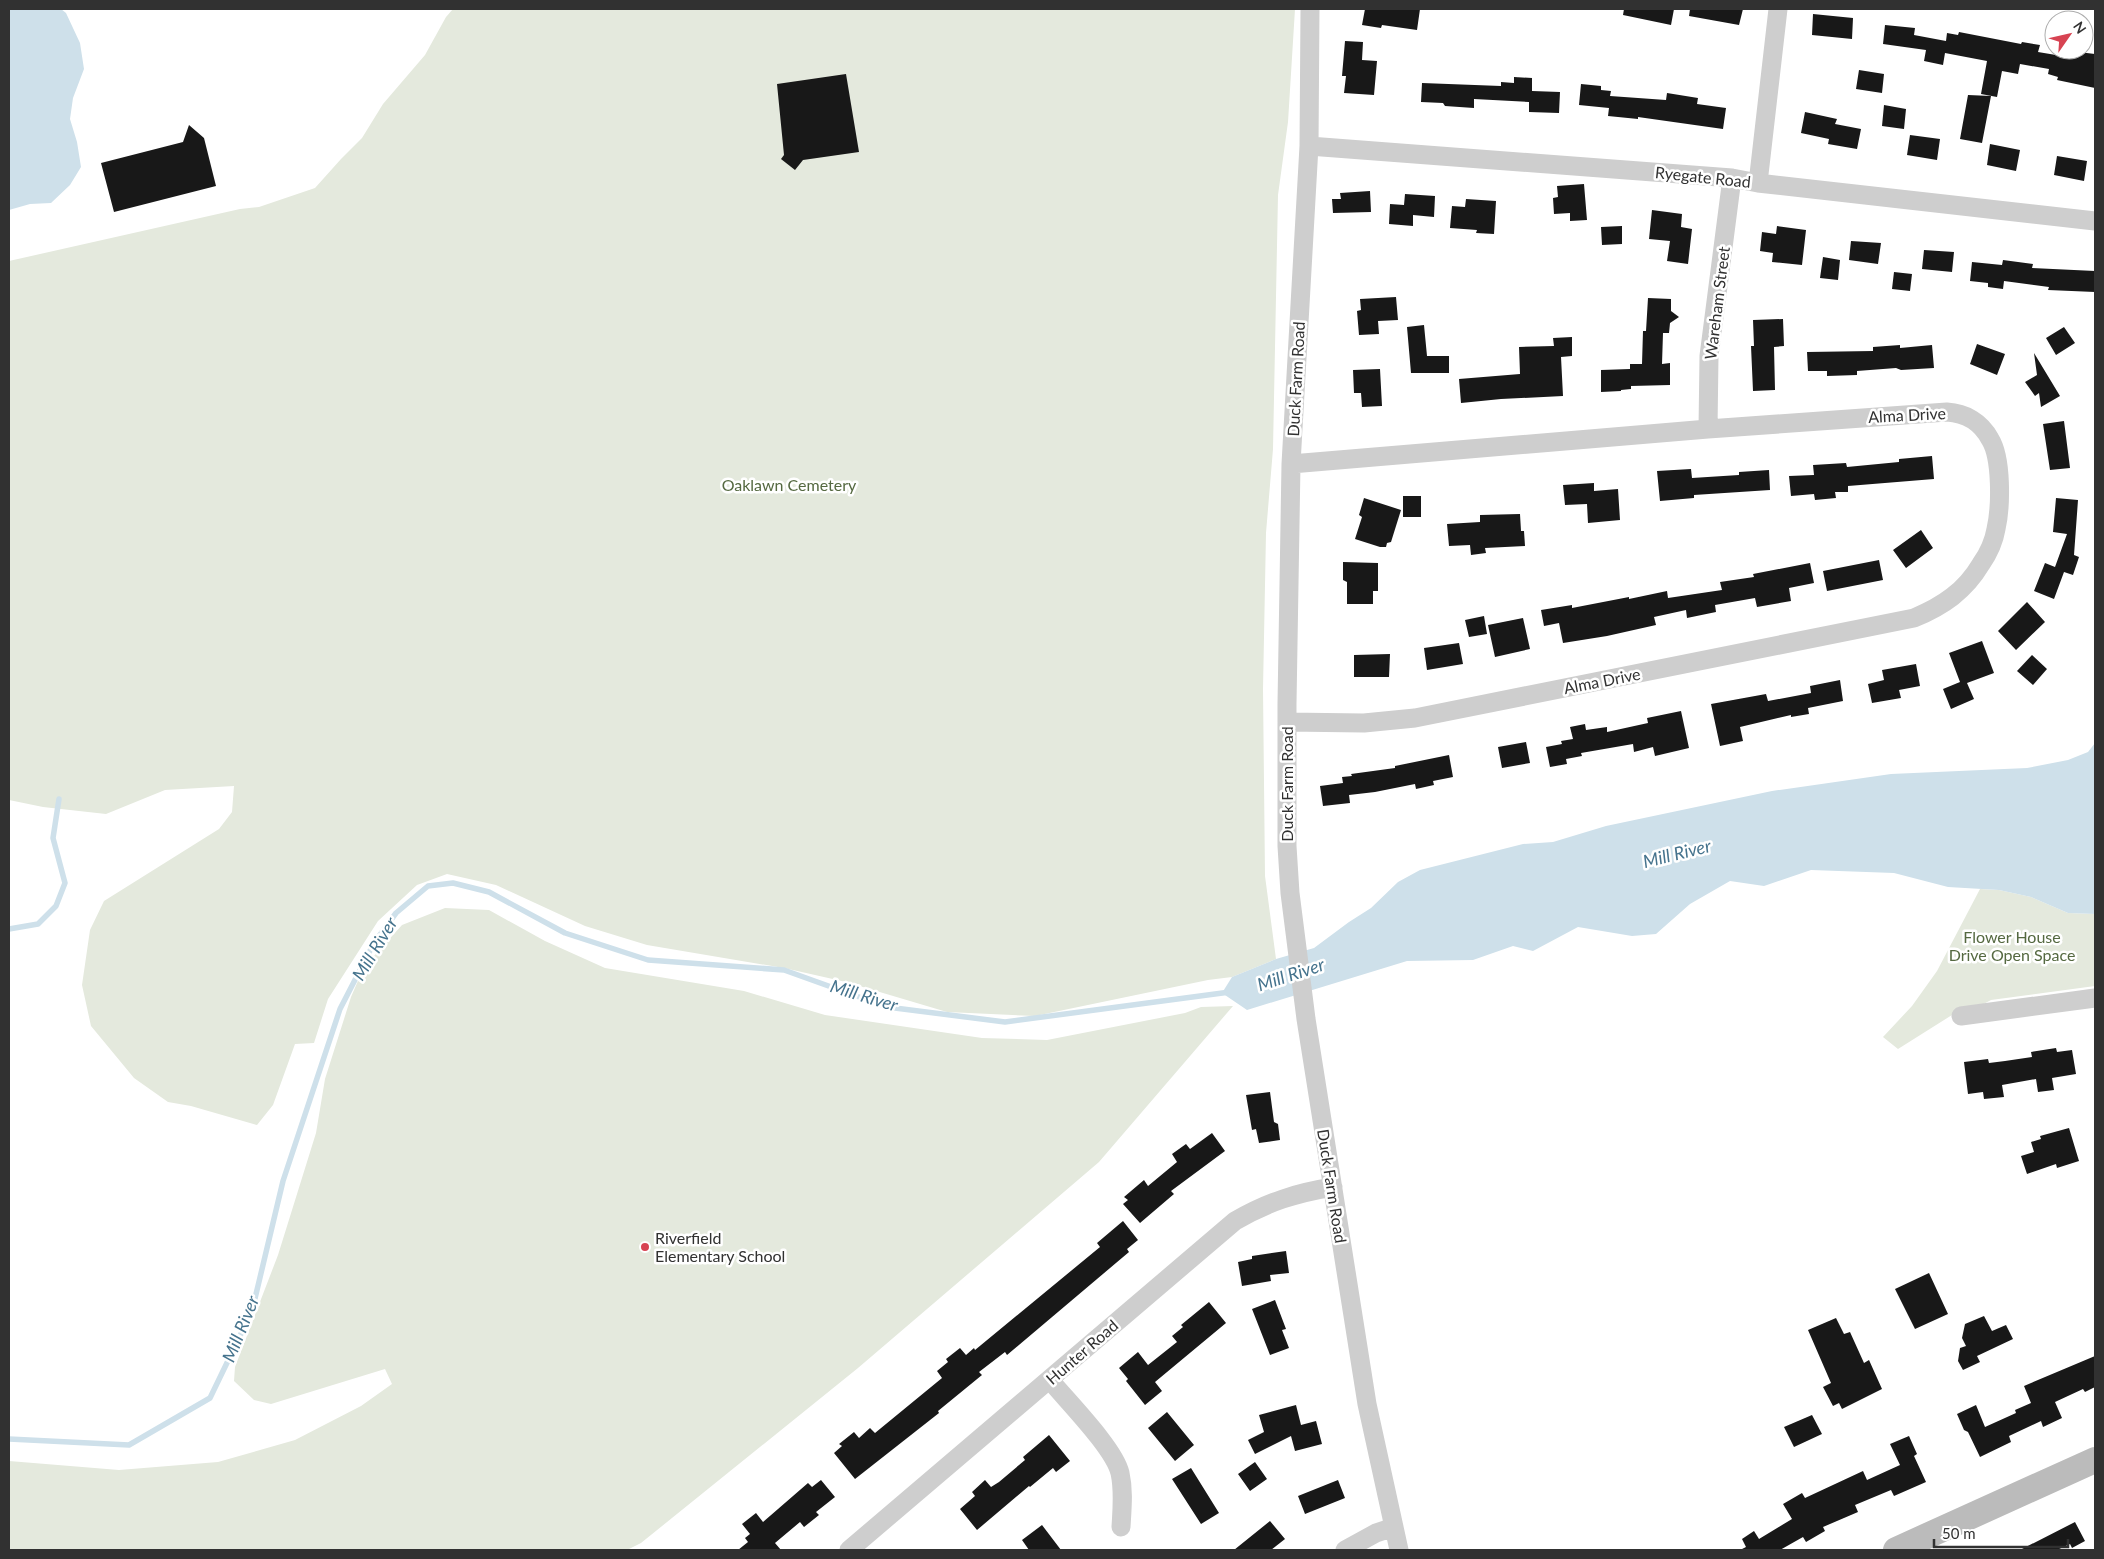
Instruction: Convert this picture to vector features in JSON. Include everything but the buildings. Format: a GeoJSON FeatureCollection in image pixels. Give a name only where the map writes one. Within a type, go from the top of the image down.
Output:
{"type":"FeatureCollection","features":[{"type":"Feature","properties":{"kind":"main road"},"geometry":{"type":"LineString","coordinates":[[1896,1550],[2095,1460]]}},
{"type":"Feature","properties":{"kind":"street","name":"Duck Farm Road"},"geometry":{"type":"LineString","coordinates":[[1310,9],[1309,146],[1291,464],[1287,846],[1294,925],[1306,1019],[1367,1404],[1399,1550]]}},
{"type":"Feature","properties":{"kind":"street"},"geometry":{"type":"LineString","coordinates":[[1758,183],[1778,9]]}},
{"type":"Feature","properties":{"kind":"street","name":"Ryegate Road"},"geometry":{"type":"LineString","coordinates":[[1309,146],[1732,178],[1758,183],[2095,221]]}},
{"type":"Feature","properties":{"kind":"street","name":"Wareham Street"},"geometry":{"type":"LineString","coordinates":[[1708,429],[1709,356],[1732,178]]}},
{"type":"Feature","properties":{"kind":"street","name":"Alma Drive"},"geometry":{"type":"LineString","coordinates":[[1287,722],[1364,723],[1415,718],[1914,618],[1941,606],[1964,588],[1987,554],[1996,529],[1999,502],[1995,452],[1992,440],[1974,421],[1962,414],[1947,412],[1708,429],[1291,464]]}},
{"type":"Feature","properties":{"kind":"street"},"geometry":{"type":"LineString","coordinates":[[1961,1016],[2095,998]]}},
{"type":"Feature","properties":{"kind":"street","name":"Hunter Road"},"geometry":{"type":"LineString","coordinates":[[849,1550],[1235,1221],[1261,1206],[1286,1197],[1333,1187]]}},
{"type":"Feature","properties":{"kind":"street"},"geometry":{"type":"LineString","coordinates":[[1050,1380],[1111,1453],[1119,1471],[1123,1490],[1121,1527]]}},
{"type":"Feature","properties":{"kind":"street"},"geometry":{"type":"LineString","coordinates":[[1345,1550],[1376,1533],[1394,1527]]}},
{"type":"Feature","properties":{"kind":"green space","name":"Oaklawn Cemetery"},"geometry":{"type":"Polygon","coordinates":[[[453,9],[1295,9],[1288,122],[1278,195],[1273,449],[1266,533],[1263,689],[1265,876],[1276,959],[1232,977],[1208,980],[1035,1016],[947,1012],[846,982],[784,968],[647,945],[585,926],[496,885],[447,874],[417,885],[378,921],[328,999],[314,1043],[295,1044],[273,1105],[257,1125],[191,1106],[168,1102],[134,1078],[91,1026],[82,985],[90,930],[104,901],[219,829],[232,812],[234,786],[165,790],[106,814],[43,807],[9,800],[9,261],[240,209],[259,207],[315,188],[362,138],[383,104],[425,55],[446,17],[453,9]]]}},
{"type":"Feature","properties":{"kind":"green space","name":"Flower House Drive Open Space"},"geometry":{"type":"Polygon","coordinates":[[[1980,889],[1999,890],[2031,897],[2068,913],[2095,914],[2095,986],[1991,1000],[1978,1007],[1952,1015],[1898,1049],[1883,1037],[1912,1006],[1937,971],[1980,889]]]}},
{"type":"Feature","properties":{"kind":"green space","name":"Riverfield Elementary School"},"geometry":{"type":"Polygon","coordinates":[[[445,908],[489,910],[545,941],[605,968],[744,991],[825,1015],[982,1038],[1047,1040],[1185,1013],[1201,1007],[1233,1006],[1099,1162],[858,1368],[641,1543],[627,1550],[9,1550],[9,1461],[119,1470],[218,1462],[295,1440],[361,1406],[392,1384],[385,1369],[271,1404],[254,1400],[234,1381],[235,1367],[278,1255],[316,1133],[325,1079],[351,997],[364,967],[402,925],[445,908]]]}},
{"type":"Feature","properties":{"kind":"water"},"geometry":{"type":"Polygon","coordinates":[[[9,9],[61,9],[66,13],[80,43],[84,69],[73,98],[70,119],[77,142],[81,167],[70,185],[51,203],[30,204],[9,210],[9,9]]]}},
{"type":"Feature","properties":{"kind":"water"},"geometry":{"type":"Polygon","coordinates":[[[2095,743],[2095,914],[2068,913],[2031,897],[1999,890],[1948,887],[1894,873],[1811,870],[1764,886],[1730,881],[1690,904],[1656,934],[1632,936],[1578,927],[1533,951],[1513,946],[1473,960],[1407,961],[1247,1010],[1222,993],[1232,977],[1276,959],[1314,948],[1371,908],[1398,882],[1420,870],[1523,844],[1553,842],[1606,826],[1772,791],[1891,774],[2027,768],[2068,760],[2088,752],[2095,743]]]}},
{"type":"Feature","properties":{"kind":"waterway"},"geometry":{"type":"LineString","coordinates":[[9,929],[38,924],[56,906],[65,883],[53,838],[59,799]]}},
{"type":"Feature","properties":{"kind":"waterway","name":"Mill River"},"geometry":{"type":"LineString","coordinates":[[9,1439],[129,1445],[210,1398],[252,1311],[283,1181],[340,1009],[374,943],[396,913],[428,886],[453,883],[489,892],[565,933],[648,960],[784,970],[887,1007],[1005,1022],[1230,992]]}},
{"type":"Feature","properties":{"kind":"place","name":"Riverfield Elementary School"},"geometry":{"type":"Point","coordinates":[645,1247]}}]}
